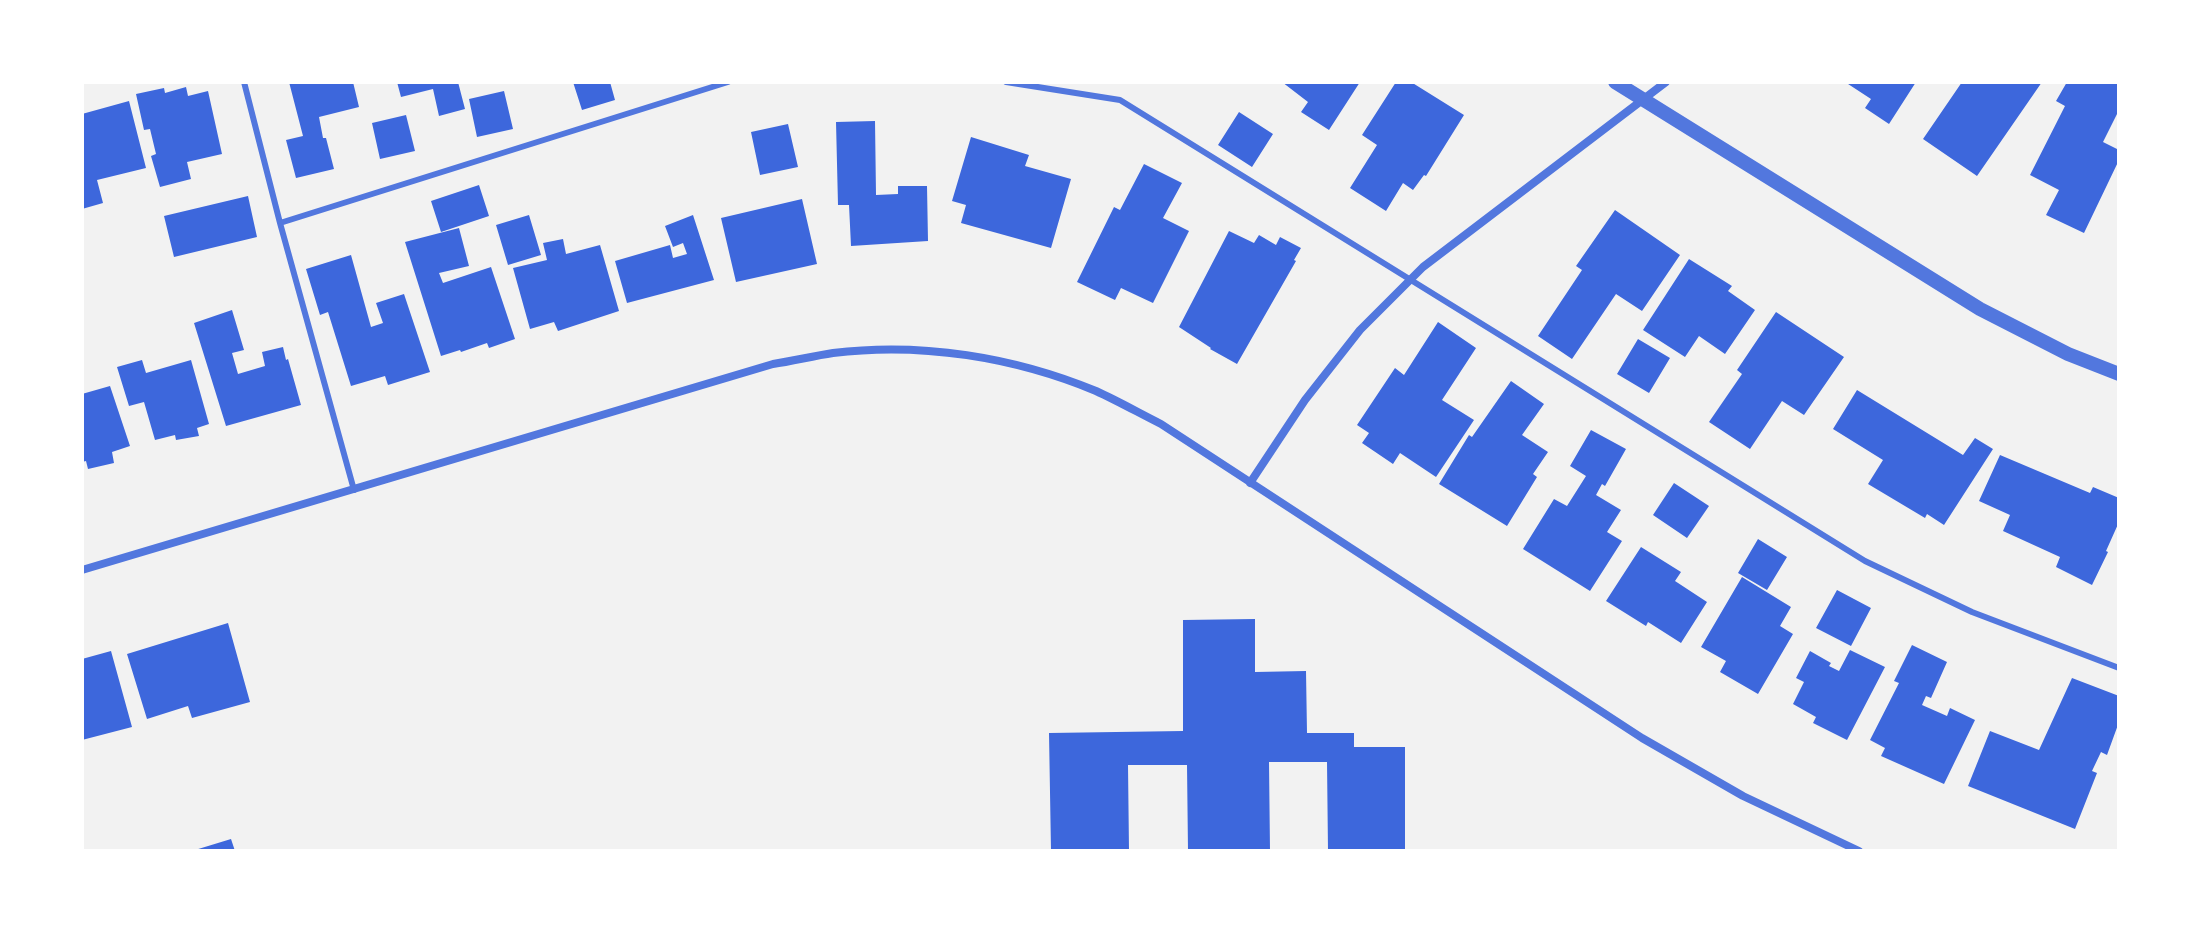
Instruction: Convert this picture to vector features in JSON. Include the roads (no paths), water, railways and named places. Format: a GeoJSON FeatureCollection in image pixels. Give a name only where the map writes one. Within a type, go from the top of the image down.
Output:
{"type":"FeatureCollection","features":[{"type":"Feature","properties":{"kind":"street"},"geometry":{"type":"LineString","coordinates":[[1615,82],[1980,309],[2068,354],[2119,374]]}},
{"type":"Feature","properties":{"kind":"street"},"geometry":{"type":"LineString","coordinates":[[1250,483],[1305,400],[1360,330],[1423,267],[1666,82]]}},
{"type":"Feature","properties":{"kind":"street"},"geometry":{"type":"LineString","coordinates":[[82,570],[773,364],[835,353],[906,350],[978,357],[1039,370],[1097,392],[1161,424],[1642,738],[1743,796],[1859,851]]}},
{"type":"Feature","properties":{"kind":"lane"},"geometry":{"type":"LineString","coordinates":[[244,82],[354,490]]}},
{"type":"Feature","properties":{"kind":"lane"},"geometry":{"type":"LineString","coordinates":[[280,223],[728,82]]}},
{"type":"Feature","properties":{"kind":"lane"},"geometry":{"type":"LineString","coordinates":[[1006,82],[1120,100],[1865,561],[1972,612],[2119,668]]}}]}
